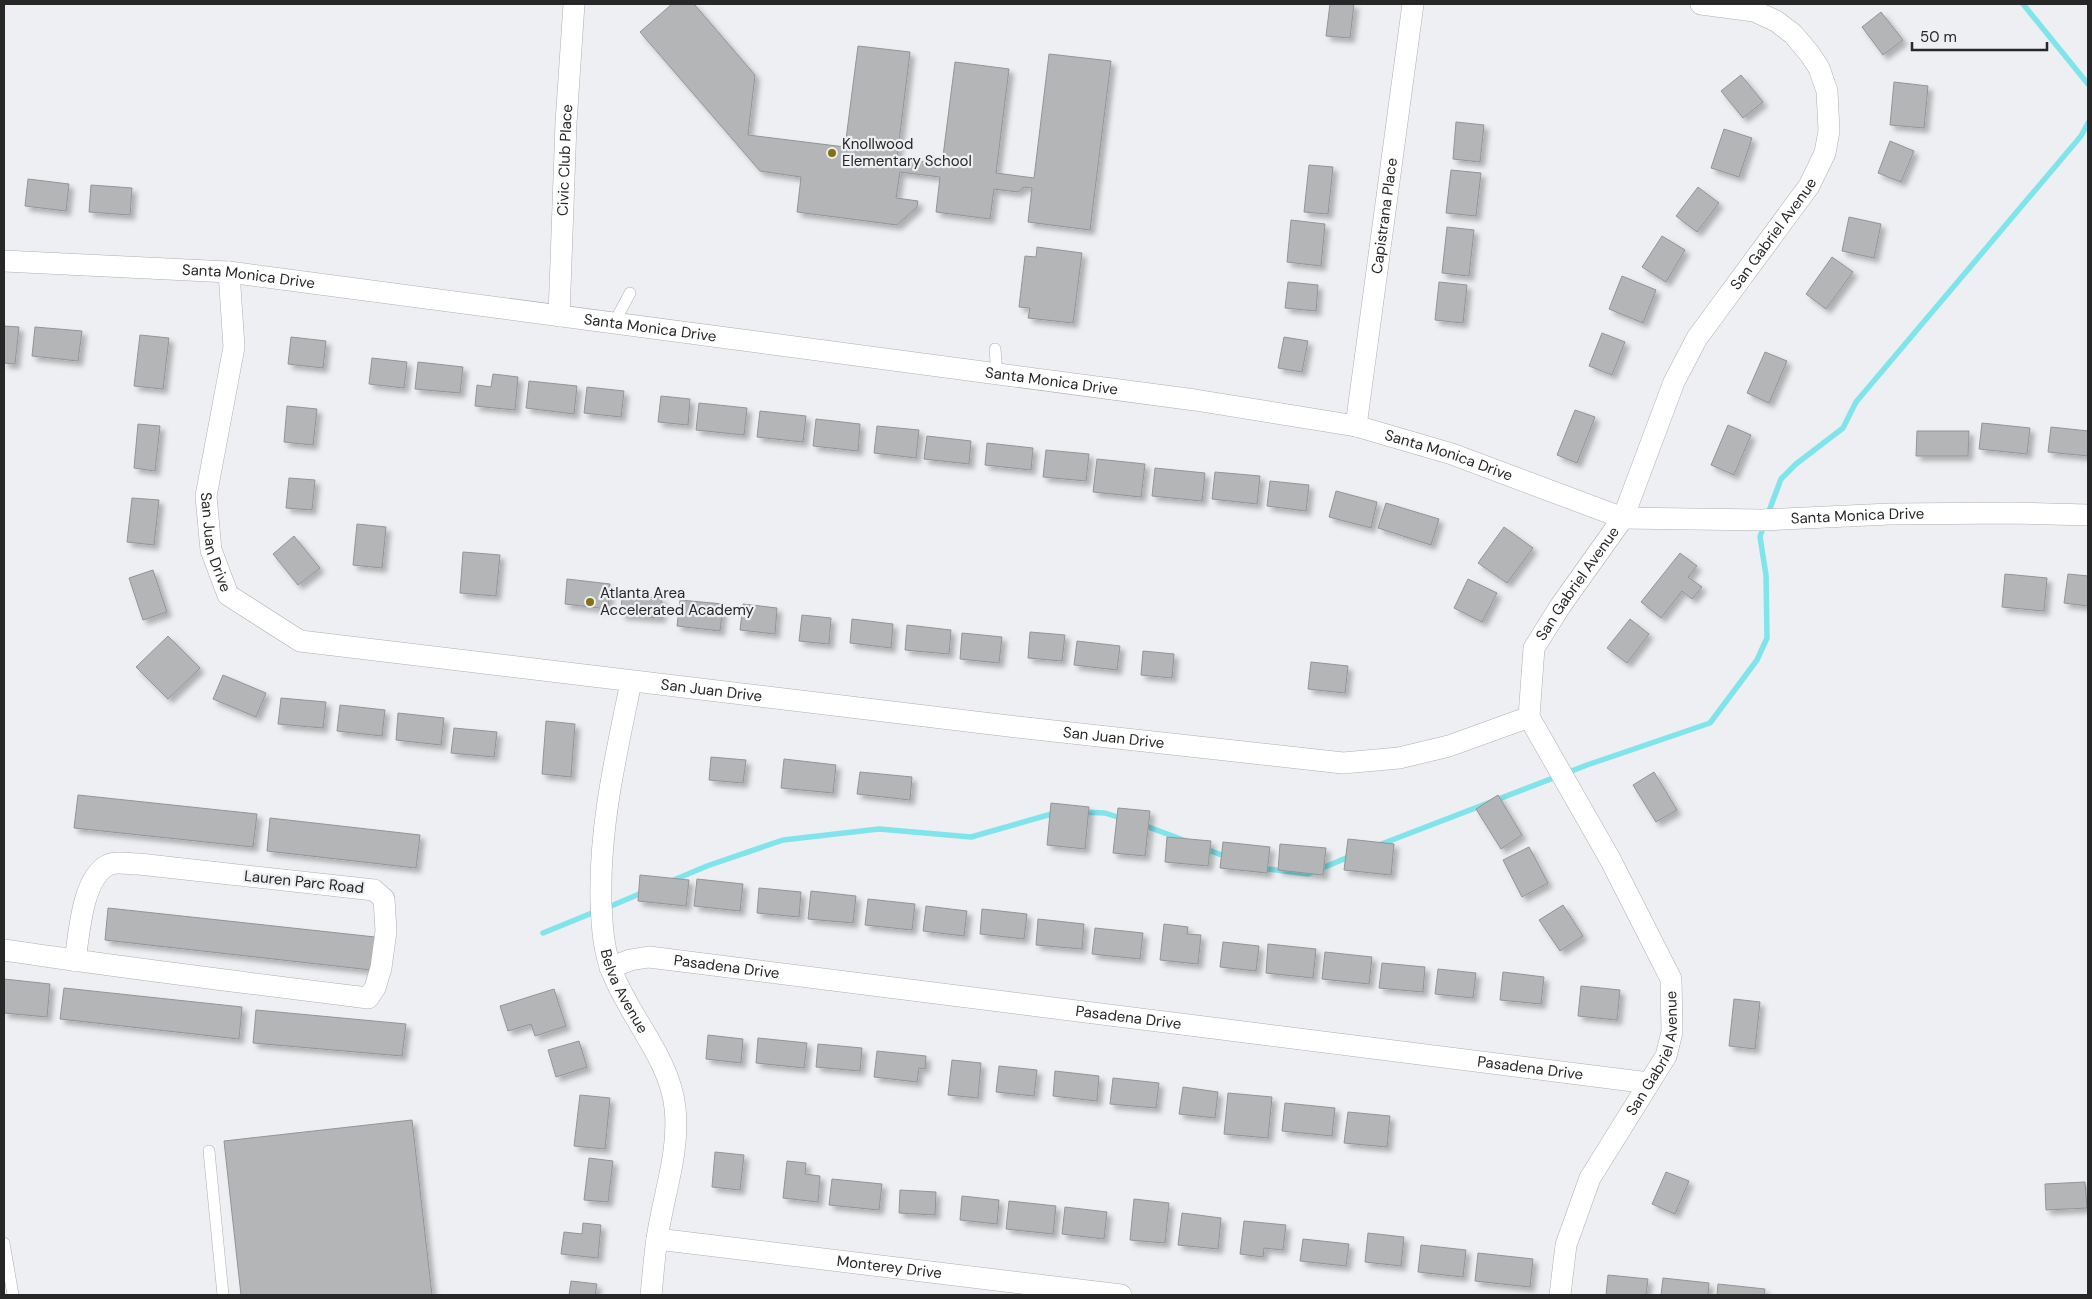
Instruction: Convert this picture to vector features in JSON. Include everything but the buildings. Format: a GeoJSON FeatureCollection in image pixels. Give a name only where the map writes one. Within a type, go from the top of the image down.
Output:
{"type":"FeatureCollection","features":[{"type":"Feature","properties":{"kind":"street","name":"Civic Club Place"},"geometry":{"type":"LineString","coordinates":[[559,316],[566,123],[574,4]]}},
{"type":"Feature","properties":{"kind":"street","name":"Capistrana Place"},"geometry":{"type":"LineString","coordinates":[[1356,426],[1413,4]]}},
{"type":"Feature","properties":{"kind":"street","name":"San Gabriel Avenue"},"geometry":{"type":"LineString","coordinates":[[1560,1295],[1566,1245],[1590,1178],[1666,1056],[1672,1032],[1671,979],[1610,859],[1528,717],[1534,648],[1623,518],[1674,382],[1697,338],[1809,186],[1825,153],[1829,131],[1827,91],[1818,68],[1809,53],[1792,34],[1755,7],[1701,4]]}},
{"type":"Feature","properties":{"kind":"street","name":"Santa Monica Drive"},"geometry":{"type":"LineString","coordinates":[[4,260],[229,272],[1195,400],[1356,426],[1452,454],[1623,518],[1761,520],[1890,514],[2012,513],[2088,515]]}},
{"type":"Feature","properties":{"kind":"street","name":"San Juan Drive"},"geometry":{"type":"LineString","coordinates":[[229,272],[234,347],[206,496],[212,550],[228,595],[300,641],[1017,728],[1344,763],[1399,758],[1449,746],[1528,717]]}},
{"type":"Feature","properties":{"kind":"street","name":"Belva Avenue"},"geometry":{"type":"LineString","coordinates":[[631,682],[606,808],[600,874],[602,931],[610,968],[623,997],[670,1079],[675,1109],[674,1148],[657,1239],[651,1295]]}},
{"type":"Feature","properties":{"kind":"street","name":"Lauren Parc Road"},"geometry":{"type":"LineString","coordinates":[[4,950],[75,961],[368,998],[375,988],[381,968],[386,931],[384,899],[374,890],[139,864],[109,864],[97,873],[86,894],[75,961]]}},
{"type":"Feature","properties":{"kind":"street","name":"Pasadena Drive"},"geometry":{"type":"LineString","coordinates":[[610,968],[630,960],[649,957],[1649,1083]]}},
{"type":"Feature","properties":{"kind":"street","name":"Monterey Drive"},"geometry":{"type":"LineString","coordinates":[[657,1239],[1121,1295]]}},
{"type":"Feature","properties":{"kind":"lane"},"geometry":{"type":"LineString","coordinates":[[614,323],[630,293]]}},
{"type":"Feature","properties":{"kind":"lane"},"geometry":{"type":"LineString","coordinates":[[995,349],[997,374]]}},
{"type":"Feature","properties":{"kind":"lane"},"geometry":{"type":"LineString","coordinates":[[209,1151],[223,1295]]}},
{"type":"Feature","properties":{"kind":"lane"},"geometry":{"type":"LineString","coordinates":[[4,1243],[13,1295]]}},
{"type":"Feature","properties":{"kind":"waterway"},"geometry":{"type":"LineString","coordinates":[[2023,4],[2088,84]]}},
{"type":"Feature","properties":{"kind":"waterway"},"geometry":{"type":"LineString","coordinates":[[1767,516],[1781,479],[1796,464],[1843,428],[1856,402],[2081,136],[2088,123]]}},
{"type":"Feature","properties":{"kind":"waterway"},"geometry":{"type":"LineString","coordinates":[[1379,845],[1587,765],[1710,723],[1757,660],[1767,638],[1766,575],[1760,537],[1764,525]]}},
{"type":"Feature","properties":{"kind":"waterway"},"geometry":{"type":"LineString","coordinates":[[1082,812],[1105,813],[1124,819]]}},
{"type":"Feature","properties":{"kind":"waterway"},"geometry":{"type":"LineString","coordinates":[[669,882],[707,866],[783,840],[879,829],[971,837],[1055,813]]}},
{"type":"Feature","properties":{"kind":"waterway"},"geometry":{"type":"LineString","coordinates":[[1143,825],[1186,841]]}},
{"type":"Feature","properties":{"kind":"waterway"},"geometry":{"type":"LineString","coordinates":[[1203,848],[1227,857]]}},
{"type":"Feature","properties":{"kind":"waterway"},"geometry":{"type":"LineString","coordinates":[[1260,868],[1308,874],[1351,856]]}},
{"type":"Feature","properties":{"kind":"waterway"},"geometry":{"type":"LineString","coordinates":[[611,906],[644,892]]}},
{"type":"Feature","properties":{"kind":"waterway"},"geometry":{"type":"LineString","coordinates":[[543,933],[592,913]]}},
{"type":"Feature","properties":{"kind":"place","name":"Knollwood Elementary School"},"geometry":{"type":"Point","coordinates":[832,153]}},
{"type":"Feature","properties":{"kind":"place","name":"Atlanta Area Accelerated Academy"},"geometry":{"type":"Point","coordinates":[590,602]}}]}
